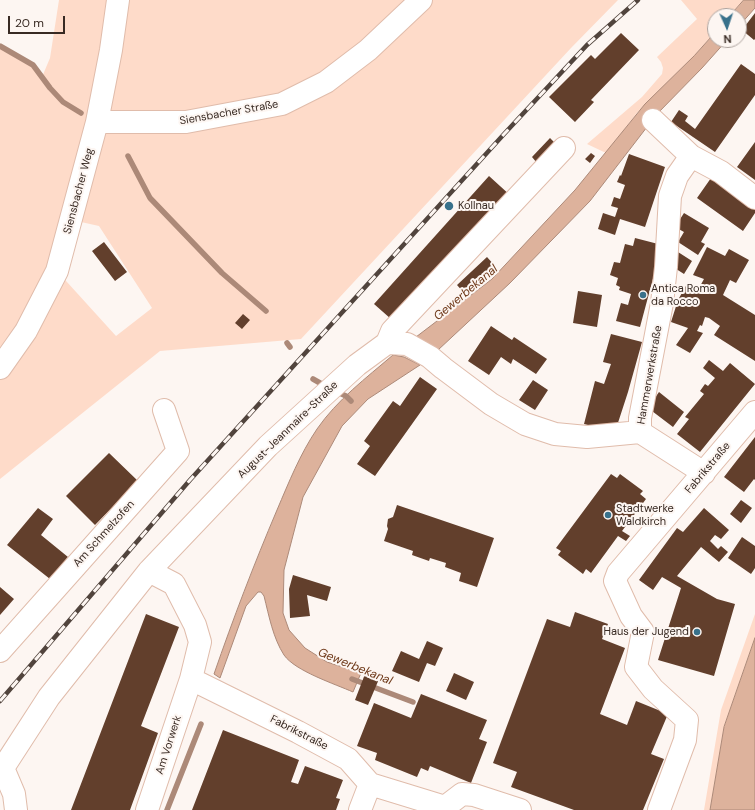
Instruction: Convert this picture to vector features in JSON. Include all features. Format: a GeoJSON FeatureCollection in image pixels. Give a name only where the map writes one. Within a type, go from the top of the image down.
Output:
{"type":"FeatureCollection","features":[{"type":"Feature","properties":{"kind":"street","name":"Siensbacher Weg"},"geometry":{"type":"LineString","coordinates":[[0,368],[26,331],[57,271],[97,122],[111,50],[118,0]]}},
{"type":"Feature","properties":{"kind":"street","name":"Siensbacher Straße"},"geometry":{"type":"LineString","coordinates":[[97,122],[186,122],[282,104],[326,82],[368,50],[421,0]]}},
{"type":"Feature","properties":{"kind":"street"},"geometry":{"type":"LineString","coordinates":[[653,120],[691,156],[721,172],[755,198]]}},
{"type":"Feature","properties":{"kind":"street"},"geometry":{"type":"LineString","coordinates":[[564,148],[392,331],[397,344],[430,357],[491,404],[525,424],[555,434],[587,437],[640,432],[704,473]]}},
{"type":"Feature","properties":{"kind":"street","name":"Hammerwerkstraße"},"geometry":{"type":"LineString","coordinates":[[640,432],[640,418],[662,303],[666,267],[670,196],[677,176],[691,156]]}},
{"type":"Feature","properties":{"kind":"street","name":"August-Jeanmaire-Straße"},"geometry":{"type":"LineString","coordinates":[[16,810],[14,794],[1,768],[49,697],[149,571],[268,446],[357,365],[397,344]]}},
{"type":"Feature","properties":{"kind":"street","name":"Am Schmelzofen"},"geometry":{"type":"LineString","coordinates":[[0,651],[178,452],[164,410]]}},
{"type":"Feature","properties":{"kind":"street","name":"Fabrikstraße"},"geometry":{"type":"LineString","coordinates":[[659,810],[685,740],[687,720],[653,689],[636,667],[643,632],[630,616],[615,581],[618,573],[755,412]]}},
{"type":"Feature","properties":{"kind":"street"},"geometry":{"type":"LineString","coordinates":[[149,571],[174,584],[195,625],[200,642],[191,679]]}},
{"type":"Feature","properties":{"kind":"street","name":"Fabrikstraße"},"geometry":{"type":"LineString","coordinates":[[191,679],[298,732],[348,759],[370,784]]}},
{"type":"Feature","properties":{"kind":"street","name":"Am Vorwerk"},"geometry":{"type":"LineString","coordinates":[[147,810],[191,679]]}},
{"type":"Feature","properties":{"kind":"street"},"geometry":{"type":"LineString","coordinates":[[360,810],[370,784],[445,809],[462,794],[474,795],[520,810]]}},
{"type":"Feature","properties":{"kind":"shaded area"},"geometry":{"type":"Polygon","coordinates":[[[59,0],[618,0],[571,48],[301,339],[160,351],[0,479],[0,46],[33,65],[42,77],[50,58],[59,0]],[[72,220],[57,271],[116,336],[152,308],[99,226],[72,220]]]}},
{"type":"Feature","properties":{"kind":"shaded area"},"geometry":{"type":"Polygon","coordinates":[[[681,0],[744,0],[737,8],[707,8],[707,42],[637,113],[606,153],[587,144],[642,97],[662,74],[663,68],[657,57],[697,19],[681,0]]]}},
{"type":"Feature","properties":{"kind":"shaded area"},"geometry":{"type":"Polygon","coordinates":[[[744,0],[755,0],[755,8],[747,17],[747,8],[737,8],[744,0]]]}},
{"type":"Feature","properties":{"kind":"shaded area"},"geometry":{"type":"Polygon","coordinates":[[[707,42],[707,48],[720,48],[657,114],[590,201],[510,283],[438,350],[416,337],[492,279],[575,190],[645,104],[707,42]]]}},
{"type":"Feature","properties":{"kind":"shaded area"},"geometry":{"type":"Polygon","coordinates":[[[393,355],[404,357],[420,365],[368,399],[342,426],[303,497],[284,570],[283,613],[289,630],[305,648],[327,662],[361,673],[353,692],[306,672],[289,661],[284,655],[277,641],[264,596],[261,592],[258,592],[246,606],[220,678],[214,674],[236,612],[277,510],[305,448],[317,429],[334,408],[352,390],[393,355]]]}},
{"type":"Feature","properties":{"kind":"shaded area"},"geometry":{"type":"Polygon","coordinates":[[[755,614],[755,638],[724,727],[710,810],[704,810],[721,710],[755,614]]]}},
{"type":"Feature","properties":{"kind":"shaded area"},"geometry":{"type":"Polygon","coordinates":[[[755,638],[755,810],[710,810],[724,727],[755,638]]]}},
{"type":"Feature","properties":{"kind":"building"},"geometry":{"type":"Polygon","coordinates":[[[755,13],[754,40],[747,34],[747,23],[755,13]]]}},
{"type":"Feature","properties":{"kind":"building"},"geometry":{"type":"Polygon","coordinates":[[[621,33],[639,50],[591,100],[594,102],[575,122],[549,97],[591,55],[595,59],[621,33]]]}},
{"type":"Feature","properties":{"kind":"building"},"geometry":{"type":"Polygon","coordinates":[[[741,64],[755,74],[755,95],[715,152],[671,122],[679,110],[688,116],[685,121],[695,129],[741,64]]]}},
{"type":"Feature","properties":{"kind":"building"},"geometry":{"type":"Polygon","coordinates":[[[550,138],[556,144],[537,163],[532,157],[550,138]]]}},
{"type":"Feature","properties":{"kind":"building"},"geometry":{"type":"Polygon","coordinates":[[[755,142],[755,180],[737,167],[755,142]]]}},
{"type":"Feature","properties":{"kind":"building"},"geometry":{"type":"Polygon","coordinates":[[[591,153],[595,156],[590,163],[585,159],[591,153]]]}},
{"type":"Feature","properties":{"kind":"building"},"geometry":{"type":"Polygon","coordinates":[[[629,154],[665,167],[645,227],[620,219],[615,235],[598,229],[603,213],[615,217],[618,208],[611,206],[614,197],[620,199],[625,185],[617,182],[620,175],[621,176],[629,154]]]}},
{"type":"Feature","properties":{"kind":"building"},"geometry":{"type":"Polygon","coordinates":[[[489,176],[511,196],[391,319],[374,304],[489,176]]]}},
{"type":"Feature","properties":{"kind":"building"},"geometry":{"type":"Polygon","coordinates":[[[711,178],[755,209],[755,213],[743,231],[697,198],[711,178]]]}},
{"type":"Feature","properties":{"kind":"building"},"geometry":{"type":"Polygon","coordinates":[[[684,213],[709,228],[701,242],[705,244],[698,255],[678,242],[684,232],[675,227],[684,213]]]}},
{"type":"Feature","properties":{"kind":"building"},"geometry":{"type":"Polygon","coordinates":[[[635,238],[662,245],[640,327],[616,321],[621,303],[628,305],[631,294],[619,290],[620,287],[616,285],[618,278],[610,275],[614,262],[620,263],[625,244],[633,246],[635,238]]]}},
{"type":"Feature","properties":{"kind":"building"},"geometry":{"type":"Polygon","coordinates":[[[104,242],[127,272],[115,281],[92,251],[104,242]]]}},
{"type":"Feature","properties":{"kind":"building"},"geometry":{"type":"Polygon","coordinates":[[[707,247],[725,256],[729,249],[749,260],[736,283],[730,280],[723,295],[755,315],[755,361],[714,335],[720,326],[709,318],[705,317],[702,326],[700,325],[697,331],[703,333],[690,353],[676,345],[688,328],[671,322],[678,300],[688,282],[699,288],[704,279],[693,275],[707,247]]]}},
{"type":"Feature","properties":{"kind":"building"},"geometry":{"type":"Polygon","coordinates":[[[678,252],[692,261],[684,274],[670,265],[678,252]]]}},
{"type":"Feature","properties":{"kind":"building"},"geometry":{"type":"Polygon","coordinates":[[[487,257],[495,266],[465,294],[457,285],[487,257]]]}},
{"type":"Feature","properties":{"kind":"building"},"geometry":{"type":"Polygon","coordinates":[[[578,291],[602,295],[597,327],[573,323],[578,291]]]}},
{"type":"Feature","properties":{"kind":"building"},"geometry":{"type":"Polygon","coordinates":[[[243,314],[250,320],[242,329],[235,323],[243,314]]]}},
{"type":"Feature","properties":{"kind":"building"},"geometry":{"type":"Polygon","coordinates":[[[491,326],[512,340],[514,337],[547,359],[536,374],[513,359],[511,364],[501,357],[489,375],[468,361],[491,326]]]}},
{"type":"Feature","properties":{"kind":"building"},"geometry":{"type":"Polygon","coordinates":[[[611,334],[642,342],[615,432],[584,424],[595,381],[604,384],[611,364],[603,362],[611,334]]]}},
{"type":"Feature","properties":{"kind":"building"},"geometry":{"type":"Polygon","coordinates":[[[709,360],[723,371],[730,363],[755,384],[700,452],[677,434],[689,419],[685,417],[704,394],[700,391],[705,384],[708,386],[715,378],[703,368],[709,360]]]}},
{"type":"Feature","properties":{"kind":"building"},"geometry":{"type":"Polygon","coordinates":[[[420,377],[437,389],[375,476],[357,464],[370,446],[364,441],[393,401],[400,406],[420,377]]]}},
{"type":"Feature","properties":{"kind":"building"},"geometry":{"type":"Polygon","coordinates":[[[533,380],[548,390],[535,410],[519,400],[533,380]]]}},
{"type":"Feature","properties":{"kind":"building"},"geometry":{"type":"Polygon","coordinates":[[[659,392],[684,412],[673,427],[648,408],[659,392]]]}},
{"type":"Feature","properties":{"kind":"building"},"geometry":{"type":"Polygon","coordinates":[[[755,437],[755,480],[754,479],[744,492],[724,477],[755,437]]]}},
{"type":"Feature","properties":{"kind":"building"},"geometry":{"type":"Polygon","coordinates":[[[109,453],[138,481],[95,525],[66,496],[109,453]]]}},
{"type":"Feature","properties":{"kind":"building","name":"Stadtwerke Waldkirch"},"geometry":{"type":"Polygon","coordinates":[[[611,474],[617,478],[620,474],[643,491],[640,494],[646,499],[622,531],[630,536],[626,541],[618,536],[591,573],[586,569],[583,574],[558,555],[561,551],[556,548],[611,474]]]}},
{"type":"Feature","properties":{"kind":"building"},"geometry":{"type":"Polygon","coordinates":[[[741,500],[752,508],[741,523],[730,514],[741,500]]]}},
{"type":"Feature","properties":{"kind":"building"},"geometry":{"type":"Polygon","coordinates":[[[397,505],[494,538],[477,587],[459,581],[461,573],[445,567],[446,563],[430,558],[429,561],[412,555],[413,551],[384,541],[388,529],[388,519],[393,517],[397,505]]]}},
{"type":"Feature","properties":{"kind":"building"},"geometry":{"type":"Polygon","coordinates":[[[38,508],[53,519],[41,535],[68,557],[50,579],[7,545],[38,508]]]}},
{"type":"Feature","properties":{"kind":"building","name":"Haus der Jugend"},"geometry":{"type":"Polygon","coordinates":[[[704,508],[729,530],[721,539],[715,535],[710,541],[718,549],[721,546],[728,552],[719,562],[701,547],[677,576],[717,599],[735,604],[714,676],[658,660],[681,588],[662,577],[653,590],[639,580],[677,528],[683,532],[704,508]]]}},
{"type":"Feature","properties":{"kind":"building"},"geometry":{"type":"Polygon","coordinates":[[[742,537],[755,546],[755,568],[751,574],[728,558],[742,537]]]}},
{"type":"Feature","properties":{"kind":"building"},"geometry":{"type":"Polygon","coordinates":[[[293,575],[331,587],[327,601],[307,595],[310,616],[290,618],[289,589],[293,575]]]}},
{"type":"Feature","properties":{"kind":"building"},"geometry":{"type":"Polygon","coordinates":[[[0,587],[14,599],[0,615],[0,587]]]}},
{"type":"Feature","properties":{"kind":"building"},"geometry":{"type":"Polygon","coordinates":[[[575,612],[608,624],[602,639],[625,648],[600,714],[627,725],[636,701],[668,714],[651,754],[664,759],[643,810],[574,810],[511,787],[517,772],[493,763],[547,619],[570,627],[575,612]]]}},
{"type":"Feature","properties":{"kind":"building"},"geometry":{"type":"Polygon","coordinates":[[[146,614],[179,627],[141,726],[158,733],[130,810],[71,810],[146,614]]]}},
{"type":"Feature","properties":{"kind":"building"},"geometry":{"type":"Polygon","coordinates":[[[427,641],[443,648],[435,666],[427,663],[419,682],[392,671],[401,651],[419,659],[427,641]]]}},
{"type":"Feature","properties":{"kind":"building"},"geometry":{"type":"Polygon","coordinates":[[[454,673],[474,682],[466,700],[446,691],[454,673]]]}},
{"type":"Feature","properties":{"kind":"building"},"geometry":{"type":"Polygon","coordinates":[[[365,674],[379,679],[368,705],[355,700],[365,674]]]}},
{"type":"Feature","properties":{"kind":"building"},"geometry":{"type":"Polygon","coordinates":[[[421,694],[487,720],[479,739],[487,742],[471,783],[430,766],[428,771],[421,768],[417,777],[375,760],[377,753],[357,746],[374,703],[411,718],[421,694]]]}},
{"type":"Feature","properties":{"kind":"building"},"geometry":{"type":"Polygon","coordinates":[[[223,730],[299,760],[291,782],[298,784],[305,766],[343,780],[336,798],[340,799],[336,810],[192,810],[223,730]]]}},
{"type":"Feature","properties":{"kind":"waterway"},"geometry":{"type":"LineString","coordinates":[[0,46],[33,65],[50,88],[63,102],[81,113]]}},
{"type":"Feature","properties":{"kind":"waterway"},"geometry":{"type":"LineString","coordinates":[[128,156],[150,198],[222,273],[266,311]]}},
{"type":"Feature","properties":{"kind":"waterway"},"geometry":{"type":"LineString","coordinates":[[287,343],[290,347]]}},
{"type":"Feature","properties":{"kind":"waterway"},"geometry":{"type":"LineString","coordinates":[[313,379],[327,387]]}},
{"type":"Feature","properties":{"kind":"waterway"},"geometry":{"type":"LineString","coordinates":[[335,391],[346,396],[351,401]]}},
{"type":"Feature","properties":{"kind":"waterway","name":"Gewerbekanal"},"geometry":{"type":"LineString","coordinates":[[352,679],[413,702]]}},
{"type":"Feature","properties":{"kind":"waterway","name":"Gewerbekanal"},"geometry":{"type":"LineString","coordinates":[[167,810],[201,724]]}},
{"type":"Feature","properties":{"kind":"railway"},"geometry":{"type":"LineString","coordinates":[[0,701],[190,480],[505,133],[587,45],[638,0]]}},
{"type":"Feature","properties":{"kind":"place","name":"Kollnau"},"geometry":{"type":"Point","coordinates":[449,206]}},
{"type":"Feature","properties":{"kind":"place","name":"Antica Roma da Rocco"},"geometry":{"type":"Point","coordinates":[643,295]}},
{"type":"Feature","properties":{"kind":"place","name":"Stadtwerke Waldkirch"},"geometry":{"type":"Point","coordinates":[608,515]}},
{"type":"Feature","properties":{"kind":"place","name":"Haus der Jugend"},"geometry":{"type":"Point","coordinates":[697,632]}}]}
